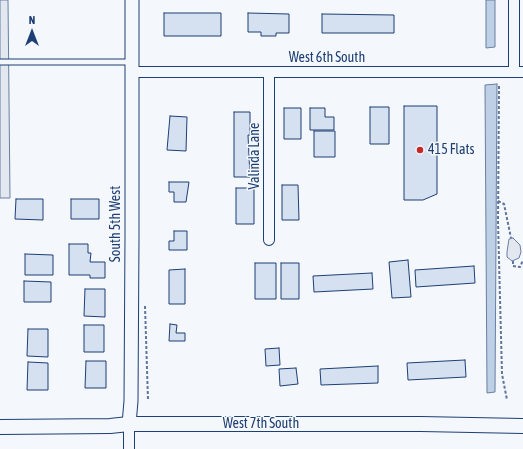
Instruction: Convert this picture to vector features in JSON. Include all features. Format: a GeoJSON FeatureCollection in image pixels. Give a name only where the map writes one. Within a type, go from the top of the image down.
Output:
{"type":"FeatureCollection","features":[{"type":"Feature","properties":{"kind":"main road","name":"West 7th South"},"geometry":{"type":"LineString","coordinates":[[0,427],[110,426],[129,424],[421,424],[523,426]]}},
{"type":"Feature","properties":{"kind":"street","name":"South 5th West"},"geometry":{"type":"LineString","coordinates":[[129,449],[131,401],[132,0]]}},
{"type":"Feature","properties":{"kind":"street"},"geometry":{"type":"LineString","coordinates":[[514,0],[518,72]]}},
{"type":"Feature","properties":{"kind":"street","name":"West 6th South"},"geometry":{"type":"LineString","coordinates":[[132,67],[269,72],[518,72]]}},
{"type":"Feature","properties":{"kind":"street","name":"Valinda Lane"},"geometry":{"type":"LineString","coordinates":[[269,72],[269,240]]}},
{"type":"Feature","properties":{"kind":"lane"},"geometry":{"type":"LineString","coordinates":[[0,62],[132,67]]}},
{"type":"Feature","properties":{"kind":"path"},"geometry":{"type":"LineString","coordinates":[[499,86],[498,201],[502,374],[507,400]]}},
{"type":"Feature","properties":{"kind":"path"},"geometry":{"type":"LineString","coordinates":[[498,201],[504,204],[511,238]]}},
{"type":"Feature","properties":{"kind":"path"},"geometry":{"type":"LineString","coordinates":[[513,261],[514,266],[520,268],[523,260]]}},
{"type":"Feature","properties":{"kind":"path"},"geometry":{"type":"LineString","coordinates":[[146,306],[148,400]]}},
{"type":"Feature","properties":{"kind":"shaded area"},"geometry":{"type":"Polygon","coordinates":[[[0,0],[8,0],[10,198],[0,198],[0,0]]]}},
{"type":"Feature","properties":{"kind":"shaded area"},"geometry":{"type":"Polygon","coordinates":[[[513,238],[520,245],[521,252],[519,258],[512,261],[507,257],[507,252],[509,239],[513,238]]]}},
{"type":"Feature","properties":{"kind":"water"},"geometry":{"type":"Polygon","coordinates":[[[486,0],[495,0],[495,47],[486,48],[486,0]]]}},
{"type":"Feature","properties":{"kind":"water"},"geometry":{"type":"Polygon","coordinates":[[[497,84],[495,392],[487,393],[485,85],[497,84]]]}},
{"type":"Feature","properties":{"kind":"building"},"geometry":{"type":"Polygon","coordinates":[[[164,13],[221,13],[221,36],[164,36],[164,13]]]}},
{"type":"Feature","properties":{"kind":"building"},"geometry":{"type":"Polygon","coordinates":[[[248,13],[289,14],[289,33],[276,33],[276,36],[261,36],[261,32],[248,32],[248,13]]]}},
{"type":"Feature","properties":{"kind":"building"},"geometry":{"type":"Polygon","coordinates":[[[322,14],[394,15],[394,33],[322,33],[322,14]]]}},
{"type":"Feature","properties":{"kind":"building","name":"415 Flats"},"geometry":{"type":"Polygon","coordinates":[[[404,106],[437,106],[437,194],[423,200],[404,200],[404,106]]]}},
{"type":"Feature","properties":{"kind":"building"},"geometry":{"type":"Polygon","coordinates":[[[370,107],[389,107],[389,144],[370,144],[370,107]]]}},
{"type":"Feature","properties":{"kind":"building"},"geometry":{"type":"Polygon","coordinates":[[[284,108],[301,108],[301,139],[284,139],[284,108]]]}},
{"type":"Feature","properties":{"kind":"building"},"geometry":{"type":"Polygon","coordinates":[[[310,108],[325,108],[325,117],[334,117],[334,130],[310,130],[310,108]]]}},
{"type":"Feature","properties":{"kind":"building"},"geometry":{"type":"Polygon","coordinates":[[[234,112],[250,112],[250,135],[248,135],[250,177],[234,177],[234,112]]]}},
{"type":"Feature","properties":{"kind":"building"},"geometry":{"type":"Polygon","coordinates":[[[170,116],[187,117],[186,151],[167,150],[170,116]]]}},
{"type":"Feature","properties":{"kind":"building"},"geometry":{"type":"Polygon","coordinates":[[[314,131],[335,131],[335,157],[314,157],[314,131]]]}},
{"type":"Feature","properties":{"kind":"building"},"geometry":{"type":"Polygon","coordinates":[[[169,182],[189,182],[186,202],[174,202],[174,192],[169,192],[169,182]]]}},
{"type":"Feature","properties":{"kind":"building"},"geometry":{"type":"Polygon","coordinates":[[[282,185],[298,185],[299,220],[282,220],[282,185]]]}},
{"type":"Feature","properties":{"kind":"building"},"geometry":{"type":"Polygon","coordinates":[[[236,188],[254,188],[254,224],[236,224],[236,188]]]}},
{"type":"Feature","properties":{"kind":"building"},"geometry":{"type":"Polygon","coordinates":[[[16,199],[43,199],[43,220],[15,219],[16,199]]]}},
{"type":"Feature","properties":{"kind":"building"},"geometry":{"type":"Polygon","coordinates":[[[71,199],[99,199],[99,219],[71,219],[71,199]]]}},
{"type":"Feature","properties":{"kind":"building"},"geometry":{"type":"Polygon","coordinates":[[[174,231],[187,231],[187,250],[169,250],[169,241],[174,241],[174,231]]]}},
{"type":"Feature","properties":{"kind":"building"},"geometry":{"type":"Polygon","coordinates":[[[69,244],[88,244],[88,253],[91,253],[90,262],[105,262],[105,278],[90,278],[90,275],[69,275],[69,244]]]}},
{"type":"Feature","properties":{"kind":"building"},"geometry":{"type":"Polygon","coordinates":[[[25,254],[53,255],[53,275],[25,275],[25,254]]]}},
{"type":"Feature","properties":{"kind":"building"},"geometry":{"type":"Polygon","coordinates":[[[408,260],[411,297],[392,298],[389,262],[408,260]]]}},
{"type":"Feature","properties":{"kind":"building"},"geometry":{"type":"Polygon","coordinates":[[[255,263],[276,263],[276,299],[255,299],[255,263]]]}},
{"type":"Feature","properties":{"kind":"building"},"geometry":{"type":"Polygon","coordinates":[[[281,263],[299,263],[299,299],[281,299],[281,263]]]}},
{"type":"Feature","properties":{"kind":"building"},"geometry":{"type":"Polygon","coordinates":[[[474,266],[475,283],[416,287],[415,270],[474,266]]]}},
{"type":"Feature","properties":{"kind":"building"},"geometry":{"type":"Polygon","coordinates":[[[185,269],[185,304],[169,304],[169,270],[185,269]]]}},
{"type":"Feature","properties":{"kind":"building"},"geometry":{"type":"Polygon","coordinates":[[[372,273],[373,289],[314,292],[313,276],[372,273]]]}},
{"type":"Feature","properties":{"kind":"building"},"geometry":{"type":"Polygon","coordinates":[[[24,281],[51,282],[51,302],[24,302],[24,281]]]}},
{"type":"Feature","properties":{"kind":"building"},"geometry":{"type":"Polygon","coordinates":[[[85,289],[105,289],[105,317],[84,316],[85,289]]]}},
{"type":"Feature","properties":{"kind":"building"},"geometry":{"type":"Polygon","coordinates":[[[170,324],[177,325],[176,333],[185,333],[185,341],[169,341],[170,324]]]}},
{"type":"Feature","properties":{"kind":"building"},"geometry":{"type":"Polygon","coordinates":[[[84,325],[104,325],[104,352],[84,352],[84,325]]]}},
{"type":"Feature","properties":{"kind":"building"},"geometry":{"type":"Polygon","coordinates":[[[28,329],[48,329],[48,357],[27,356],[28,329]]]}},
{"type":"Feature","properties":{"kind":"building"},"geometry":{"type":"Polygon","coordinates":[[[279,348],[280,365],[266,366],[265,349],[279,348]]]}},
{"type":"Feature","properties":{"kind":"building"},"geometry":{"type":"Polygon","coordinates":[[[465,360],[466,377],[408,380],[407,363],[465,360]]]}},
{"type":"Feature","properties":{"kind":"building"},"geometry":{"type":"Polygon","coordinates":[[[86,361],[106,361],[106,388],[85,388],[86,361]]]}},
{"type":"Feature","properties":{"kind":"building"},"geometry":{"type":"Polygon","coordinates":[[[28,362],[48,363],[48,390],[27,390],[28,362]]]}},
{"type":"Feature","properties":{"kind":"building"},"geometry":{"type":"Polygon","coordinates":[[[378,366],[378,383],[321,385],[320,369],[378,366]]]}},
{"type":"Feature","properties":{"kind":"building"},"geometry":{"type":"Polygon","coordinates":[[[296,368],[298,384],[280,386],[279,369],[296,368]]]}},
{"type":"Feature","properties":{"kind":"place","name":"415 Flats"},"geometry":{"type":"Point","coordinates":[420,150]}}]}
